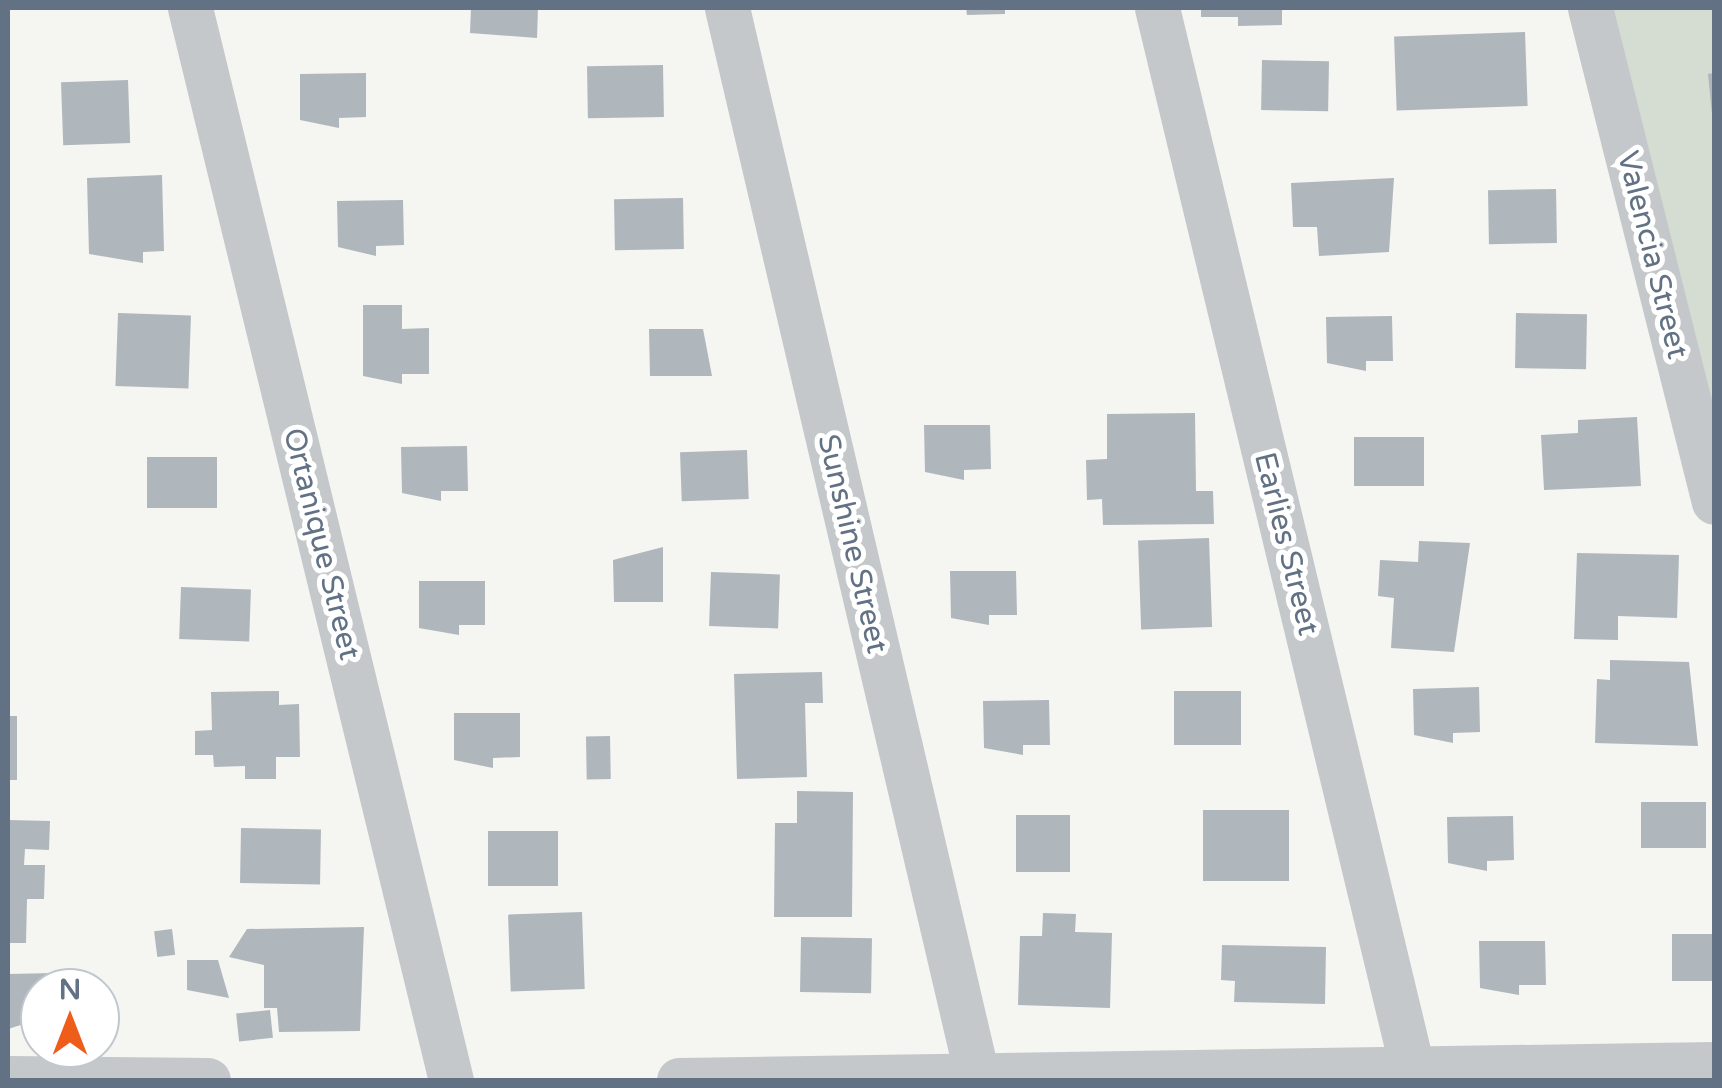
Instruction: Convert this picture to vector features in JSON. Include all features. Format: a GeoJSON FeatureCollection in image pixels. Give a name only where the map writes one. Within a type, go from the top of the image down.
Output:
{"type":"FeatureCollection","features":[{"type":"Feature","properties":{"kind":"street","name":"Ortanique Street"},"geometry":{"type":"LineString","coordinates":[[190,8],[451,1080]]}},
{"type":"Feature","properties":{"kind":"street","name":"Sunshine Street"},"geometry":{"type":"LineString","coordinates":[[727,8],[977,1078]]}},
{"type":"Feature","properties":{"kind":"street","name":"Earlies Street"},"geometry":{"type":"LineString","coordinates":[[1158,8],[1414,1075]]}},
{"type":"Feature","properties":{"kind":"street","name":"Valencia Street"},"geometry":{"type":"LineString","coordinates":[[1590,8],[1714,502]]}},
{"type":"Feature","properties":{"kind":"street"},"geometry":{"type":"LineString","coordinates":[[679,1080],[1414,1075],[1714,1064]]}},
{"type":"Feature","properties":{"kind":"street"},"geometry":{"type":"LineString","coordinates":[[8,1078],[208,1080]]}},
{"type":"Feature","properties":{"kind":"shaded area"},"geometry":{"type":"Polygon","coordinates":[[[1590,8],[1714,8],[1714,502],[1590,8]]]}},
{"type":"Feature","properties":{"kind":"building"},"geometry":{"type":"Polygon","coordinates":[[[471,8],[538,8],[537,38],[470,33],[471,8]]]}},
{"type":"Feature","properties":{"kind":"building"},"geometry":{"type":"Polygon","coordinates":[[[966,8],[1005,8],[1005,14],[967,15],[966,8]]]}},
{"type":"Feature","properties":{"kind":"building"},"geometry":{"type":"Polygon","coordinates":[[[1201,8],[1282,8],[1282,25],[1238,26],[1238,17],[1201,17],[1201,8]]]}},
{"type":"Feature","properties":{"kind":"building"},"geometry":{"type":"Polygon","coordinates":[[[1525,32],[1528,106],[1397,111],[1394,37],[1525,32]]]}},
{"type":"Feature","properties":{"kind":"building"},"geometry":{"type":"Polygon","coordinates":[[[1262,60],[1329,61],[1328,111],[1261,110],[1262,60]]]}},
{"type":"Feature","properties":{"kind":"building"},"geometry":{"type":"Polygon","coordinates":[[[663,65],[664,117],[588,118],[587,66],[663,65]]]}},
{"type":"Feature","properties":{"kind":"building"},"geometry":{"type":"Polygon","coordinates":[[[366,73],[366,117],[339,118],[339,128],[300,120],[300,74],[366,73]]]}},
{"type":"Feature","properties":{"kind":"building"},"geometry":{"type":"Polygon","coordinates":[[[1714,73],[1714,113],[1712,114],[1708,74],[1714,73]]]}},
{"type":"Feature","properties":{"kind":"building"},"geometry":{"type":"Polygon","coordinates":[[[128,80],[130,143],[63,145],[61,82],[128,80]]]}},
{"type":"Feature","properties":{"kind":"building"},"geometry":{"type":"Polygon","coordinates":[[[162,175],[164,251],[143,252],[143,263],[89,254],[87,178],[162,175]]]}},
{"type":"Feature","properties":{"kind":"building"},"geometry":{"type":"Polygon","coordinates":[[[1394,178],[1389,252],[1319,256],[1317,227],[1293,227],[1291,183],[1394,178]]]}},
{"type":"Feature","properties":{"kind":"building"},"geometry":{"type":"Polygon","coordinates":[[[1556,189],[1557,243],[1489,244],[1488,190],[1556,189]]]}},
{"type":"Feature","properties":{"kind":"building"},"geometry":{"type":"Polygon","coordinates":[[[683,198],[684,249],[615,250],[614,199],[683,198]]]}},
{"type":"Feature","properties":{"kind":"building"},"geometry":{"type":"Polygon","coordinates":[[[403,200],[404,245],[376,246],[376,256],[338,247],[337,201],[403,200]]]}},
{"type":"Feature","properties":{"kind":"building"},"geometry":{"type":"Polygon","coordinates":[[[363,305],[402,305],[402,329],[429,328],[429,374],[402,374],[402,384],[363,376],[363,305]]]}},
{"type":"Feature","properties":{"kind":"building"},"geometry":{"type":"Polygon","coordinates":[[[118,313],[191,316],[188,389],[115,386],[118,313]]]}},
{"type":"Feature","properties":{"kind":"building"},"geometry":{"type":"Polygon","coordinates":[[[1516,313],[1587,314],[1586,369],[1515,368],[1516,313]]]}},
{"type":"Feature","properties":{"kind":"building"},"geometry":{"type":"Polygon","coordinates":[[[1392,316],[1393,361],[1366,361],[1366,371],[1327,363],[1326,317],[1392,316]]]}},
{"type":"Feature","properties":{"kind":"building"},"geometry":{"type":"Polygon","coordinates":[[[649,329],[703,329],[712,376],[650,376],[649,329]]]}},
{"type":"Feature","properties":{"kind":"building"},"geometry":{"type":"Polygon","coordinates":[[[1195,413],[1196,491],[1213,491],[1214,524],[1103,525],[1102,499],[1087,500],[1086,460],[1107,459],[1107,414],[1195,413]]]}},
{"type":"Feature","properties":{"kind":"building"},"geometry":{"type":"Polygon","coordinates":[[[1637,417],[1641,486],[1544,490],[1541,435],[1578,433],[1578,420],[1637,417]]]}},
{"type":"Feature","properties":{"kind":"building"},"geometry":{"type":"Polygon","coordinates":[[[924,425],[990,425],[991,469],[964,470],[964,480],[925,472],[924,425]]]}},
{"type":"Feature","properties":{"kind":"building"},"geometry":{"type":"Polygon","coordinates":[[[1354,437],[1424,437],[1424,486],[1354,486],[1354,437]]]}},
{"type":"Feature","properties":{"kind":"building"},"geometry":{"type":"Polygon","coordinates":[[[467,446],[468,491],[441,491],[441,501],[402,493],[401,447],[467,446]]]}},
{"type":"Feature","properties":{"kind":"building"},"geometry":{"type":"Polygon","coordinates":[[[747,450],[749,499],[682,501],[680,452],[747,450]]]}},
{"type":"Feature","properties":{"kind":"building"},"geometry":{"type":"Polygon","coordinates":[[[147,457],[217,457],[217,508],[147,508],[147,457]]]}},
{"type":"Feature","properties":{"kind":"building"},"geometry":{"type":"Polygon","coordinates":[[[1209,538],[1212,627],[1141,629],[1138,540],[1209,538]]]}},
{"type":"Feature","properties":{"kind":"building"},"geometry":{"type":"Polygon","coordinates":[[[1419,541],[1470,543],[1454,652],[1391,648],[1394,598],[1378,596],[1380,560],[1418,562],[1419,541]]]}},
{"type":"Feature","properties":{"kind":"building"},"geometry":{"type":"Polygon","coordinates":[[[663,547],[663,602],[614,602],[613,560],[663,547]]]}},
{"type":"Feature","properties":{"kind":"building"},"geometry":{"type":"Polygon","coordinates":[[[1577,553],[1679,555],[1677,618],[1618,616],[1618,640],[1574,639],[1577,553]]]}},
{"type":"Feature","properties":{"kind":"building"},"geometry":{"type":"Polygon","coordinates":[[[950,571],[1016,571],[1017,615],[989,615],[989,625],[951,618],[950,571]]]}},
{"type":"Feature","properties":{"kind":"building"},"geometry":{"type":"Polygon","coordinates":[[[711,572],[780,574],[778,628],[709,626],[711,572]]]}},
{"type":"Feature","properties":{"kind":"building"},"geometry":{"type":"Polygon","coordinates":[[[419,581],[485,581],[485,625],[459,625],[459,635],[419,628],[419,581]]]}},
{"type":"Feature","properties":{"kind":"building"},"geometry":{"type":"Polygon","coordinates":[[[181,587],[251,589],[249,641],[179,639],[181,587]]]}},
{"type":"Feature","properties":{"kind":"building"},"geometry":{"type":"Polygon","coordinates":[[[1610,660],[1689,662],[1698,746],[1595,743],[1597,679],[1610,680],[1610,660]]]}},
{"type":"Feature","properties":{"kind":"building"},"geometry":{"type":"Polygon","coordinates":[[[822,672],[823,703],[805,703],[807,777],[737,779],[734,674],[822,672]]]}},
{"type":"Feature","properties":{"kind":"building"},"geometry":{"type":"Polygon","coordinates":[[[1479,687],[1480,732],[1453,733],[1453,743],[1414,735],[1413,689],[1479,687]]]}},
{"type":"Feature","properties":{"kind":"building"},"geometry":{"type":"Polygon","coordinates":[[[279,691],[279,705],[299,704],[300,757],[276,757],[276,779],[245,779],[245,766],[214,767],[213,755],[195,755],[195,731],[212,730],[211,692],[279,691]]]}},
{"type":"Feature","properties":{"kind":"building"},"geometry":{"type":"Polygon","coordinates":[[[1174,691],[1241,691],[1241,745],[1174,745],[1174,691]]]}},
{"type":"Feature","properties":{"kind":"building"},"geometry":{"type":"Polygon","coordinates":[[[1049,700],[1050,745],[1023,745],[1023,755],[984,748],[983,701],[1049,700]]]}},
{"type":"Feature","properties":{"kind":"building"},"geometry":{"type":"Polygon","coordinates":[[[454,713],[520,713],[520,757],[493,758],[493,768],[454,760],[454,713]]]}},
{"type":"Feature","properties":{"kind":"building"},"geometry":{"type":"Polygon","coordinates":[[[8,716],[17,716],[17,780],[8,780],[8,716]]]}},
{"type":"Feature","properties":{"kind":"building"},"geometry":{"type":"Polygon","coordinates":[[[586,736],[610,736],[611,779],[587,779],[586,736]]]}},
{"type":"Feature","properties":{"kind":"building"},"geometry":{"type":"Polygon","coordinates":[[[797,791],[853,792],[852,917],[774,917],[775,823],[797,823],[797,791]]]}},
{"type":"Feature","properties":{"kind":"building"},"geometry":{"type":"Polygon","coordinates":[[[1641,802],[1706,802],[1706,848],[1641,848],[1641,802]]]}},
{"type":"Feature","properties":{"kind":"building"},"geometry":{"type":"Polygon","coordinates":[[[1203,810],[1289,810],[1289,881],[1203,881],[1203,810]]]}},
{"type":"Feature","properties":{"kind":"building"},"geometry":{"type":"Polygon","coordinates":[[[1016,815],[1070,815],[1070,872],[1016,872],[1016,815]]]}},
{"type":"Feature","properties":{"kind":"building"},"geometry":{"type":"Polygon","coordinates":[[[1513,816],[1514,860],[1487,861],[1487,871],[1448,863],[1447,817],[1513,816]]]}},
{"type":"Feature","properties":{"kind":"building"},"geometry":{"type":"Polygon","coordinates":[[[8,820],[50,821],[49,850],[25,849],[24,865],[45,865],[44,899],[27,899],[26,943],[8,943],[8,820]]]}},
{"type":"Feature","properties":{"kind":"building"},"geometry":{"type":"Polygon","coordinates":[[[241,828],[321,829],[320,884],[240,883],[241,828]]]}},
{"type":"Feature","properties":{"kind":"building"},"geometry":{"type":"Polygon","coordinates":[[[488,831],[558,831],[558,886],[488,886],[488,831]]]}},
{"type":"Feature","properties":{"kind":"building"},"geometry":{"type":"Polygon","coordinates":[[[582,912],[585,989],[511,992],[508,915],[582,912]]]}},
{"type":"Feature","properties":{"kind":"building"},"geometry":{"type":"Polygon","coordinates":[[[1043,913],[1076,914],[1075,932],[1112,933],[1110,1008],[1018,1005],[1020,936],[1042,936],[1043,913]]]}},
{"type":"Feature","properties":{"kind":"building"},"geometry":{"type":"Polygon","coordinates":[[[364,927],[360,1031],[279,1032],[277,1008],[264,1008],[264,965],[229,957],[247,929],[364,927]]]}},
{"type":"Feature","properties":{"kind":"building"},"geometry":{"type":"Polygon","coordinates":[[[172,929],[175,955],[157,957],[154,931],[172,929]]]}},
{"type":"Feature","properties":{"kind":"building"},"geometry":{"type":"Polygon","coordinates":[[[1672,934],[1714,934],[1714,981],[1672,981],[1672,934]]]}},
{"type":"Feature","properties":{"kind":"building"},"geometry":{"type":"Polygon","coordinates":[[[801,937],[872,938],[871,993],[800,992],[801,937]]]}},
{"type":"Feature","properties":{"kind":"building"},"geometry":{"type":"Polygon","coordinates":[[[1479,941],[1545,941],[1546,985],[1519,985],[1519,995],[1480,988],[1479,941]]]}},
{"type":"Feature","properties":{"kind":"building"},"geometry":{"type":"Polygon","coordinates":[[[1222,945],[1326,947],[1325,1004],[1234,1002],[1235,981],[1221,980],[1222,945]]]}},
{"type":"Feature","properties":{"kind":"building"},"geometry":{"type":"Polygon","coordinates":[[[187,960],[218,960],[229,998],[187,990],[187,960]]]}},
{"type":"Feature","properties":{"kind":"building"},"geometry":{"type":"Polygon","coordinates":[[[8,974],[20,974],[20,1025],[8,1029],[8,974]]]}},
{"type":"Feature","properties":{"kind":"building"},"geometry":{"type":"Polygon","coordinates":[[[270,1010],[273,1038],[239,1041],[236,1014],[270,1010]]]}}]}
